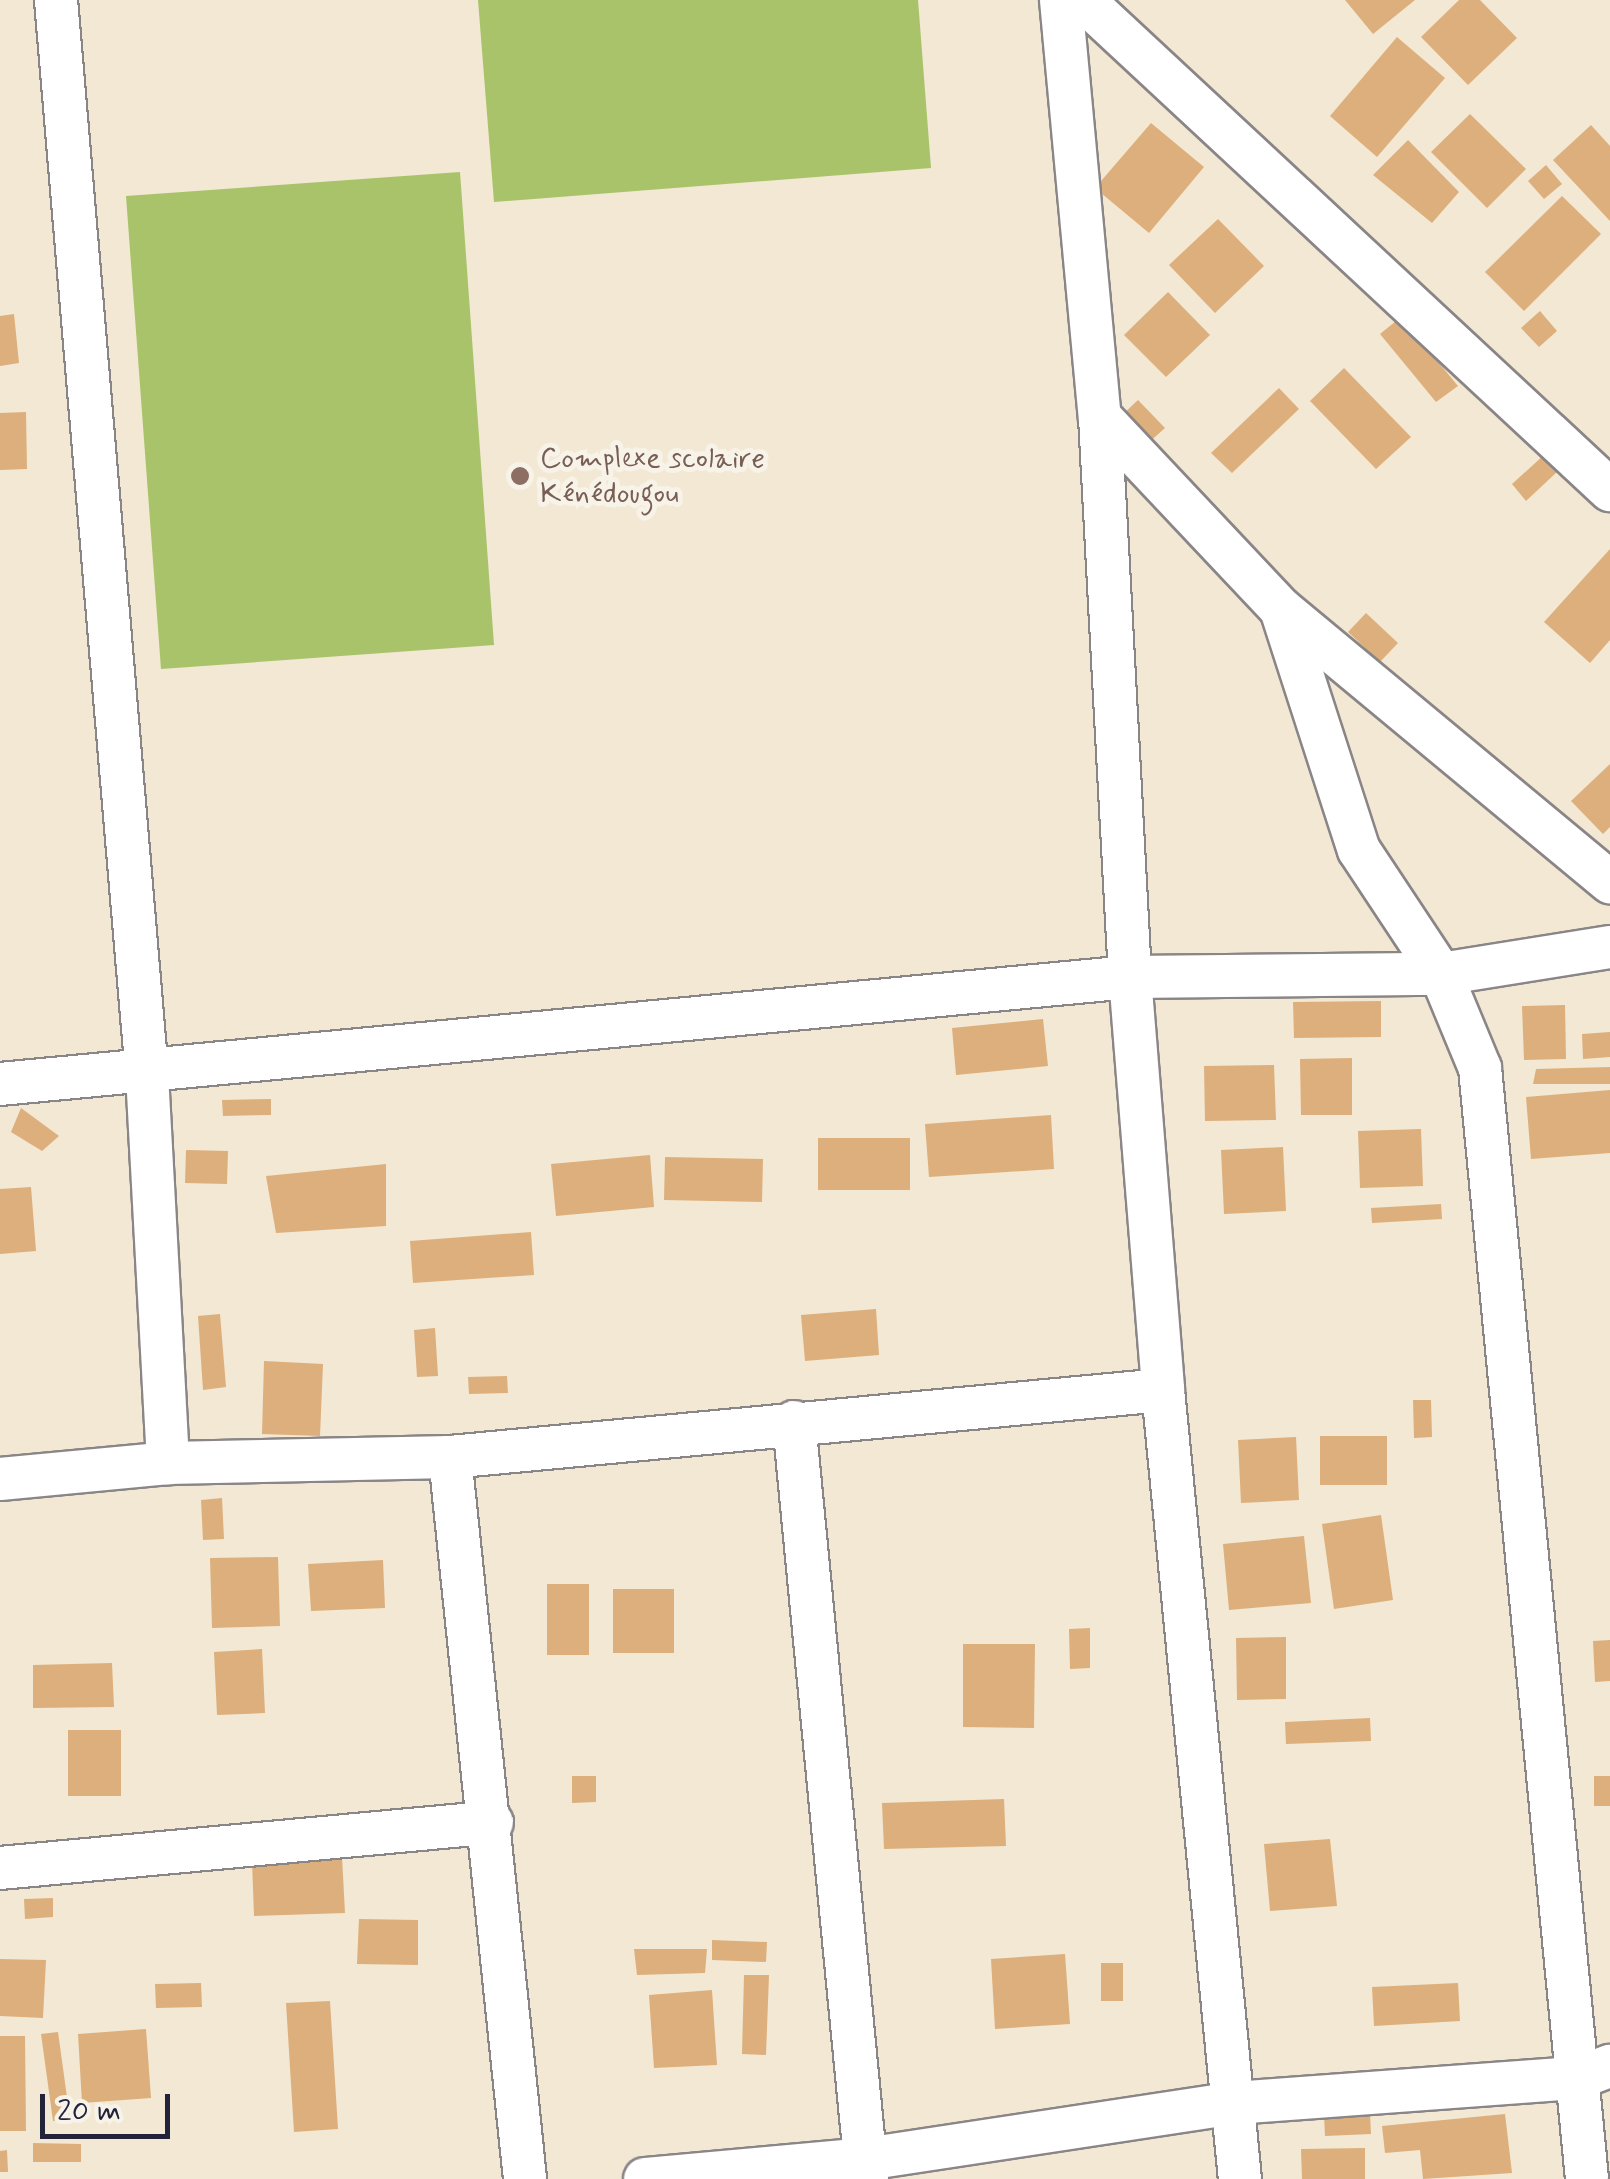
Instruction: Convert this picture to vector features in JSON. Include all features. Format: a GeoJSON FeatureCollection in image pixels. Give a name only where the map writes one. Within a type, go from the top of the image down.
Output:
{"type":"FeatureCollection","features":[{"type":"Feature","properties":{"kind":"street"},"geometry":{"type":"LineString","coordinates":[[56,0],[147,1074],[168,1463]]}},
{"type":"Feature","properties":{"kind":"street"},"geometry":{"type":"LineString","coordinates":[[1061,0],[1100,417],[1130,977],[1163,1390],[1240,2179]]}},
{"type":"Feature","properties":{"kind":"street"},"geometry":{"type":"LineString","coordinates":[[1082,0],[1610,490]]}},
{"type":"Feature","properties":{"kind":"street"},"geometry":{"type":"LineString","coordinates":[[1100,417],[1281,610],[1610,882]]}},
{"type":"Feature","properties":{"kind":"street"},"geometry":{"type":"LineString","coordinates":[[1281,610],[1359,850],[1440,974],[1480,1068],[1594,2072],[1587,2179]]}},
{"type":"Feature","properties":{"kind":"street"},"geometry":{"type":"LineString","coordinates":[[0,1084],[147,1074],[1130,977],[1440,974],[1610,947]]}},
{"type":"Feature","properties":{"kind":"street"},"geometry":{"type":"LineString","coordinates":[[0,1479],[168,1463],[450,1457],[1163,1390]]}},
{"type":"Feature","properties":{"kind":"street"},"geometry":{"type":"LineString","coordinates":[[794,1422],[866,2169]]}},
{"type":"Feature","properties":{"kind":"street"},"geometry":{"type":"LineString","coordinates":[[450,1457],[492,1822],[525,2179]]}},
{"type":"Feature","properties":{"kind":"street"},"geometry":{"type":"LineString","coordinates":[[0,1868],[492,1822]]}},
{"type":"Feature","properties":{"kind":"street"},"geometry":{"type":"LineString","coordinates":[[644,2179],[866,2169],[1234,2104],[1594,2072]]}},
{"type":"Feature","properties":{"kind":"green space"},"geometry":{"type":"Polygon","coordinates":[[[478,0],[918,0],[931,168],[494,202],[478,0]]]}},
{"type":"Feature","properties":{"kind":"green space"},"geometry":{"type":"Polygon","coordinates":[[[460,172],[494,645],[161,669],[126,196],[460,172]]]}},
{"type":"Feature","properties":{"kind":"building"},"geometry":{"type":"Polygon","coordinates":[[[1345,0],[1415,0],[1373,34],[1345,0]]]}},
{"type":"Feature","properties":{"kind":"building"},"geometry":{"type":"Polygon","coordinates":[[[1459,0],[1480,0],[1517,38],[1468,85],[1421,37],[1459,0]]]}},
{"type":"Feature","properties":{"kind":"building"},"geometry":{"type":"Polygon","coordinates":[[[1397,37],[1445,78],[1377,157],[1330,116],[1397,37]]]}},
{"type":"Feature","properties":{"kind":"building"},"geometry":{"type":"Polygon","coordinates":[[[1470,114],[1526,169],[1487,208],[1431,152],[1470,114]]]}},
{"type":"Feature","properties":{"kind":"building"},"geometry":{"type":"Polygon","coordinates":[[[1151,123],[1204,167],[1149,233],[1095,188],[1151,123]]]}},
{"type":"Feature","properties":{"kind":"building"},"geometry":{"type":"Polygon","coordinates":[[[1591,125],[1610,146],[1610,221],[1553,160],[1591,125]]]}},
{"type":"Feature","properties":{"kind":"building"},"geometry":{"type":"Polygon","coordinates":[[[1408,140],[1459,192],[1432,223],[1373,175],[1408,140]]]}},
{"type":"Feature","properties":{"kind":"building"},"geometry":{"type":"Polygon","coordinates":[[[1546,165],[1562,184],[1544,199],[1528,181],[1546,165]]]}},
{"type":"Feature","properties":{"kind":"building"},"geometry":{"type":"Polygon","coordinates":[[[1562,196],[1601,234],[1524,311],[1485,272],[1562,196]]]}},
{"type":"Feature","properties":{"kind":"building"},"geometry":{"type":"Polygon","coordinates":[[[1218,219],[1264,266],[1215,313],[1169,265],[1218,219]]]}},
{"type":"Feature","properties":{"kind":"building"},"geometry":{"type":"Polygon","coordinates":[[[1168,292],[1210,335],[1166,377],[1124,335],[1168,292]]]}},
{"type":"Feature","properties":{"kind":"building"},"geometry":{"type":"Polygon","coordinates":[[[1540,311],[1557,331],[1539,347],[1521,328],[1540,311]]]}},
{"type":"Feature","properties":{"kind":"building"},"geometry":{"type":"Polygon","coordinates":[[[14,314],[19,363],[0,366],[0,316],[14,314]]]}},
{"type":"Feature","properties":{"kind":"building"},"geometry":{"type":"Polygon","coordinates":[[[1401,317],[1458,386],[1436,402],[1380,334],[1401,317]]]}},
{"type":"Feature","properties":{"kind":"building"},"geometry":{"type":"Polygon","coordinates":[[[1344,368],[1411,437],[1376,469],[1310,401],[1344,368]]]}},
{"type":"Feature","properties":{"kind":"building"},"geometry":{"type":"Polygon","coordinates":[[[1279,388],[1299,409],[1232,473],[1211,453],[1279,388]]]}},
{"type":"Feature","properties":{"kind":"building"},"geometry":{"type":"Polygon","coordinates":[[[1138,400],[1165,428],[1146,445],[1120,417],[1138,400]]]}},
{"type":"Feature","properties":{"kind":"building"},"geometry":{"type":"Polygon","coordinates":[[[26,412],[27,469],[0,470],[0,413],[26,412]]]}},
{"type":"Feature","properties":{"kind":"building"},"geometry":{"type":"Polygon","coordinates":[[[1544,455],[1558,471],[1526,501],[1512,484],[1544,455]]]}},
{"type":"Feature","properties":{"kind":"building"},"geometry":{"type":"Polygon","coordinates":[[[1610,549],[1610,640],[1590,663],[1544,622],[1610,549]]]}},
{"type":"Feature","properties":{"kind":"building"},"geometry":{"type":"Polygon","coordinates":[[[1366,613],[1398,643],[1380,662],[1348,632],[1366,613]]]}},
{"type":"Feature","properties":{"kind":"building"},"geometry":{"type":"Polygon","coordinates":[[[1610,764],[1610,827],[1603,834],[1571,801],[1610,764]]]}},
{"type":"Feature","properties":{"kind":"building"},"geometry":{"type":"Polygon","coordinates":[[[1381,1001],[1381,1037],[1294,1038],[1293,1002],[1381,1001]]]}},
{"type":"Feature","properties":{"kind":"building"},"geometry":{"type":"Polygon","coordinates":[[[1565,1005],[1566,1059],[1524,1060],[1522,1006],[1565,1005]]]}},
{"type":"Feature","properties":{"kind":"building"},"geometry":{"type":"Polygon","coordinates":[[[1043,1019],[1048,1066],[956,1075],[952,1028],[1043,1019]]]}},
{"type":"Feature","properties":{"kind":"building"},"geometry":{"type":"Polygon","coordinates":[[[1610,1032],[1610,1057],[1583,1059],[1582,1034],[1610,1032]]]}},
{"type":"Feature","properties":{"kind":"building"},"geometry":{"type":"Polygon","coordinates":[[[1352,1058],[1352,1115],[1301,1115],[1300,1059],[1352,1058]]]}},
{"type":"Feature","properties":{"kind":"building"},"geometry":{"type":"Polygon","coordinates":[[[1274,1065],[1276,1120],[1205,1121],[1204,1066],[1274,1065]]]}},
{"type":"Feature","properties":{"kind":"building"},"geometry":{"type":"Polygon","coordinates":[[[1610,1067],[1610,1084],[1533,1084],[1536,1069],[1610,1067]]]}},
{"type":"Feature","properties":{"kind":"building"},"geometry":{"type":"Polygon","coordinates":[[[1610,1090],[1610,1153],[1531,1159],[1526,1097],[1610,1090]]]}},
{"type":"Feature","properties":{"kind":"building"},"geometry":{"type":"Polygon","coordinates":[[[271,1099],[271,1115],[223,1116],[222,1100],[271,1099]]]}},
{"type":"Feature","properties":{"kind":"building"},"geometry":{"type":"Polygon","coordinates":[[[21,1108],[59,1136],[42,1151],[11,1132],[21,1108]]]}},
{"type":"Feature","properties":{"kind":"building"},"geometry":{"type":"Polygon","coordinates":[[[1051,1115],[1054,1169],[929,1177],[925,1124],[1051,1115]]]}},
{"type":"Feature","properties":{"kind":"building"},"geometry":{"type":"Polygon","coordinates":[[[1421,1129],[1423,1186],[1360,1188],[1358,1131],[1421,1129]]]}},
{"type":"Feature","properties":{"kind":"building"},"geometry":{"type":"Polygon","coordinates":[[[818,1138],[910,1138],[910,1190],[818,1190],[818,1138]]]}},
{"type":"Feature","properties":{"kind":"building"},"geometry":{"type":"Polygon","coordinates":[[[1283,1147],[1286,1211],[1224,1214],[1221,1150],[1283,1147]]]}},
{"type":"Feature","properties":{"kind":"building"},"geometry":{"type":"Polygon","coordinates":[[[186,1150],[228,1151],[227,1184],[185,1183],[186,1150]]]}},
{"type":"Feature","properties":{"kind":"building"},"geometry":{"type":"Polygon","coordinates":[[[650,1155],[654,1207],[556,1216],[551,1164],[650,1155]]]}},
{"type":"Feature","properties":{"kind":"building"},"geometry":{"type":"Polygon","coordinates":[[[665,1157],[763,1159],[762,1202],[664,1200],[665,1157]]]}},
{"type":"Feature","properties":{"kind":"building"},"geometry":{"type":"Polygon","coordinates":[[[386,1164],[386,1226],[276,1233],[266,1176],[386,1164]]]}},
{"type":"Feature","properties":{"kind":"building"},"geometry":{"type":"Polygon","coordinates":[[[31,1187],[36,1251],[0,1254],[0,1189],[31,1187]]]}},
{"type":"Feature","properties":{"kind":"building"},"geometry":{"type":"Polygon","coordinates":[[[1441,1204],[1442,1219],[1372,1223],[1371,1208],[1441,1204]]]}},
{"type":"Feature","properties":{"kind":"building"},"geometry":{"type":"Polygon","coordinates":[[[531,1232],[534,1275],[413,1283],[410,1241],[531,1232]]]}},
{"type":"Feature","properties":{"kind":"building"},"geometry":{"type":"Polygon","coordinates":[[[876,1309],[879,1355],[805,1361],[801,1315],[876,1309]]]}},
{"type":"Feature","properties":{"kind":"building"},"geometry":{"type":"Polygon","coordinates":[[[220,1314],[226,1387],[203,1390],[198,1316],[220,1314]]]}},
{"type":"Feature","properties":{"kind":"building"},"geometry":{"type":"Polygon","coordinates":[[[435,1328],[438,1376],[417,1377],[414,1330],[435,1328]]]}},
{"type":"Feature","properties":{"kind":"building"},"geometry":{"type":"Polygon","coordinates":[[[264,1361],[323,1364],[320,1436],[262,1434],[264,1361]]]}},
{"type":"Feature","properties":{"kind":"building"},"geometry":{"type":"Polygon","coordinates":[[[507,1376],[508,1393],[469,1394],[468,1377],[507,1376]]]}},
{"type":"Feature","properties":{"kind":"building"},"geometry":{"type":"Polygon","coordinates":[[[1413,1400],[1431,1400],[1432,1437],[1414,1438],[1413,1400]]]}},
{"type":"Feature","properties":{"kind":"building"},"geometry":{"type":"Polygon","coordinates":[[[1320,1436],[1387,1436],[1387,1485],[1320,1485],[1320,1436]]]}},
{"type":"Feature","properties":{"kind":"building"},"geometry":{"type":"Polygon","coordinates":[[[1296,1437],[1299,1500],[1241,1503],[1238,1440],[1296,1437]]]}},
{"type":"Feature","properties":{"kind":"building"},"geometry":{"type":"Polygon","coordinates":[[[222,1498],[224,1539],[203,1540],[201,1500],[222,1498]]]}},
{"type":"Feature","properties":{"kind":"building"},"geometry":{"type":"Polygon","coordinates":[[[1381,1515],[1393,1600],[1334,1609],[1322,1524],[1381,1515]]]}},
{"type":"Feature","properties":{"kind":"building"},"geometry":{"type":"Polygon","coordinates":[[[1304,1536],[1311,1603],[1229,1610],[1223,1544],[1304,1536]]]}},
{"type":"Feature","properties":{"kind":"building"},"geometry":{"type":"Polygon","coordinates":[[[278,1557],[280,1626],[212,1628],[210,1558],[278,1557]]]}},
{"type":"Feature","properties":{"kind":"building"},"geometry":{"type":"Polygon","coordinates":[[[383,1560],[385,1608],[311,1611],[308,1564],[383,1560]]]}},
{"type":"Feature","properties":{"kind":"building"},"geometry":{"type":"Polygon","coordinates":[[[547,1584],[589,1584],[589,1655],[547,1655],[547,1584]]]}},
{"type":"Feature","properties":{"kind":"building"},"geometry":{"type":"Polygon","coordinates":[[[613,1589],[674,1589],[674,1653],[613,1653],[613,1589]]]}},
{"type":"Feature","properties":{"kind":"building"},"geometry":{"type":"Polygon","coordinates":[[[1090,1628],[1090,1668],[1070,1669],[1069,1629],[1090,1628]]]}},
{"type":"Feature","properties":{"kind":"building"},"geometry":{"type":"Polygon","coordinates":[[[1286,1637],[1286,1699],[1237,1700],[1236,1638],[1286,1637]]]}},
{"type":"Feature","properties":{"kind":"building"},"geometry":{"type":"Polygon","coordinates":[[[1610,1640],[1610,1681],[1595,1682],[1593,1641],[1610,1640]]]}},
{"type":"Feature","properties":{"kind":"building"},"geometry":{"type":"Polygon","coordinates":[[[963,1644],[1035,1644],[1034,1728],[963,1727],[963,1644]]]}},
{"type":"Feature","properties":{"kind":"building"},"geometry":{"type":"Polygon","coordinates":[[[262,1649],[265,1713],[217,1715],[214,1652],[262,1649]]]}},
{"type":"Feature","properties":{"kind":"building"},"geometry":{"type":"Polygon","coordinates":[[[112,1663],[114,1707],[33,1708],[33,1665],[112,1663]]]}},
{"type":"Feature","properties":{"kind":"building"},"geometry":{"type":"Polygon","coordinates":[[[1370,1718],[1371,1741],[1286,1744],[1285,1722],[1370,1718]]]}},
{"type":"Feature","properties":{"kind":"building"},"geometry":{"type":"Polygon","coordinates":[[[68,1730],[121,1730],[121,1796],[68,1796],[68,1730]]]}},
{"type":"Feature","properties":{"kind":"building"},"geometry":{"type":"Polygon","coordinates":[[[572,1776],[596,1776],[596,1802],[572,1803],[572,1776]]]}},
{"type":"Feature","properties":{"kind":"building"},"geometry":{"type":"Polygon","coordinates":[[[1594,1776],[1610,1776],[1610,1806],[1594,1806],[1594,1776]]]}},
{"type":"Feature","properties":{"kind":"building"},"geometry":{"type":"Polygon","coordinates":[[[1004,1799],[1006,1846],[884,1849],[882,1803],[1004,1799]]]}},
{"type":"Feature","properties":{"kind":"building"},"geometry":{"type":"Polygon","coordinates":[[[1330,1839],[1337,1906],[1270,1911],[1264,1844],[1330,1839]]]}},
{"type":"Feature","properties":{"kind":"building"},"geometry":{"type":"Polygon","coordinates":[[[342,1857],[345,1913],[254,1916],[252,1861],[342,1857]]]}},
{"type":"Feature","properties":{"kind":"building"},"geometry":{"type":"Polygon","coordinates":[[[53,1898],[53,1917],[25,1919],[24,1899],[53,1898]]]}},
{"type":"Feature","properties":{"kind":"building"},"geometry":{"type":"Polygon","coordinates":[[[359,1919],[418,1920],[418,1965],[357,1964],[359,1919]]]}},
{"type":"Feature","properties":{"kind":"building"},"geometry":{"type":"Polygon","coordinates":[[[712,1940],[767,1942],[766,1962],[712,1960],[712,1940]]]}},
{"type":"Feature","properties":{"kind":"building"},"geometry":{"type":"Polygon","coordinates":[[[634,1949],[707,1949],[705,1973],[637,1975],[634,1949]]]}},
{"type":"Feature","properties":{"kind":"building"},"geometry":{"type":"Polygon","coordinates":[[[1065,1954],[1070,2024],[995,2029],[991,1959],[1065,1954]]]}},
{"type":"Feature","properties":{"kind":"building"},"geometry":{"type":"Polygon","coordinates":[[[0,1959],[46,1960],[43,2018],[0,2016],[0,1959]]]}},
{"type":"Feature","properties":{"kind":"building"},"geometry":{"type":"Polygon","coordinates":[[[1101,1963],[1123,1963],[1123,2001],[1101,2001],[1101,1963]]]}},
{"type":"Feature","properties":{"kind":"building"},"geometry":{"type":"Polygon","coordinates":[[[744,1975],[769,1975],[766,2055],[742,2054],[744,1975]]]}},
{"type":"Feature","properties":{"kind":"building"},"geometry":{"type":"Polygon","coordinates":[[[201,1983],[202,2007],[156,2008],[155,1984],[201,1983]]]}},
{"type":"Feature","properties":{"kind":"building"},"geometry":{"type":"Polygon","coordinates":[[[1458,1983],[1460,2021],[1374,2026],[1372,1987],[1458,1983]]]}},
{"type":"Feature","properties":{"kind":"building"},"geometry":{"type":"Polygon","coordinates":[[[712,1990],[717,2065],[654,2068],[649,1995],[712,1990]]]}},
{"type":"Feature","properties":{"kind":"building"},"geometry":{"type":"Polygon","coordinates":[[[330,2001],[338,2129],[294,2132],[286,2003],[330,2001]]]}},
{"type":"Feature","properties":{"kind":"building"},"geometry":{"type":"Polygon","coordinates":[[[146,2029],[151,2098],[82,2103],[78,2034],[146,2029]]]}},
{"type":"Feature","properties":{"kind":"building"},"geometry":{"type":"Polygon","coordinates":[[[58,2032],[70,2119],[53,2121],[41,2034],[58,2032]]]}},
{"type":"Feature","properties":{"kind":"building"},"geometry":{"type":"Polygon","coordinates":[[[0,2036],[25,2036],[26,2131],[0,2131],[0,2036]]]}},
{"type":"Feature","properties":{"kind":"building"},"geometry":{"type":"Polygon","coordinates":[[[1370,2114],[1371,2134],[1325,2136],[1324,2115],[1370,2114]]]}},
{"type":"Feature","properties":{"kind":"building"},"geometry":{"type":"Polygon","coordinates":[[[1505,2114],[1512,2173],[1423,2179],[1420,2150],[1385,2153],[1382,2126],[1505,2114]]]}},
{"type":"Feature","properties":{"kind":"building"},"geometry":{"type":"Polygon","coordinates":[[[33,2143],[81,2144],[81,2162],[33,2162],[33,2143]]]}},
{"type":"Feature","properties":{"kind":"building"},"geometry":{"type":"Polygon","coordinates":[[[1365,2148],[1365,2179],[1302,2179],[1301,2149],[1365,2148]]]}},
{"type":"Feature","properties":{"kind":"building"},"geometry":{"type":"Polygon","coordinates":[[[7,2150],[8,2172],[0,2172],[0,2151],[7,2150]]]}},
{"type":"Feature","properties":{"kind":"place","name":"Complexe scolaire Kénédougou"},"geometry":{"type":"Point","coordinates":[520,476]}}]}
